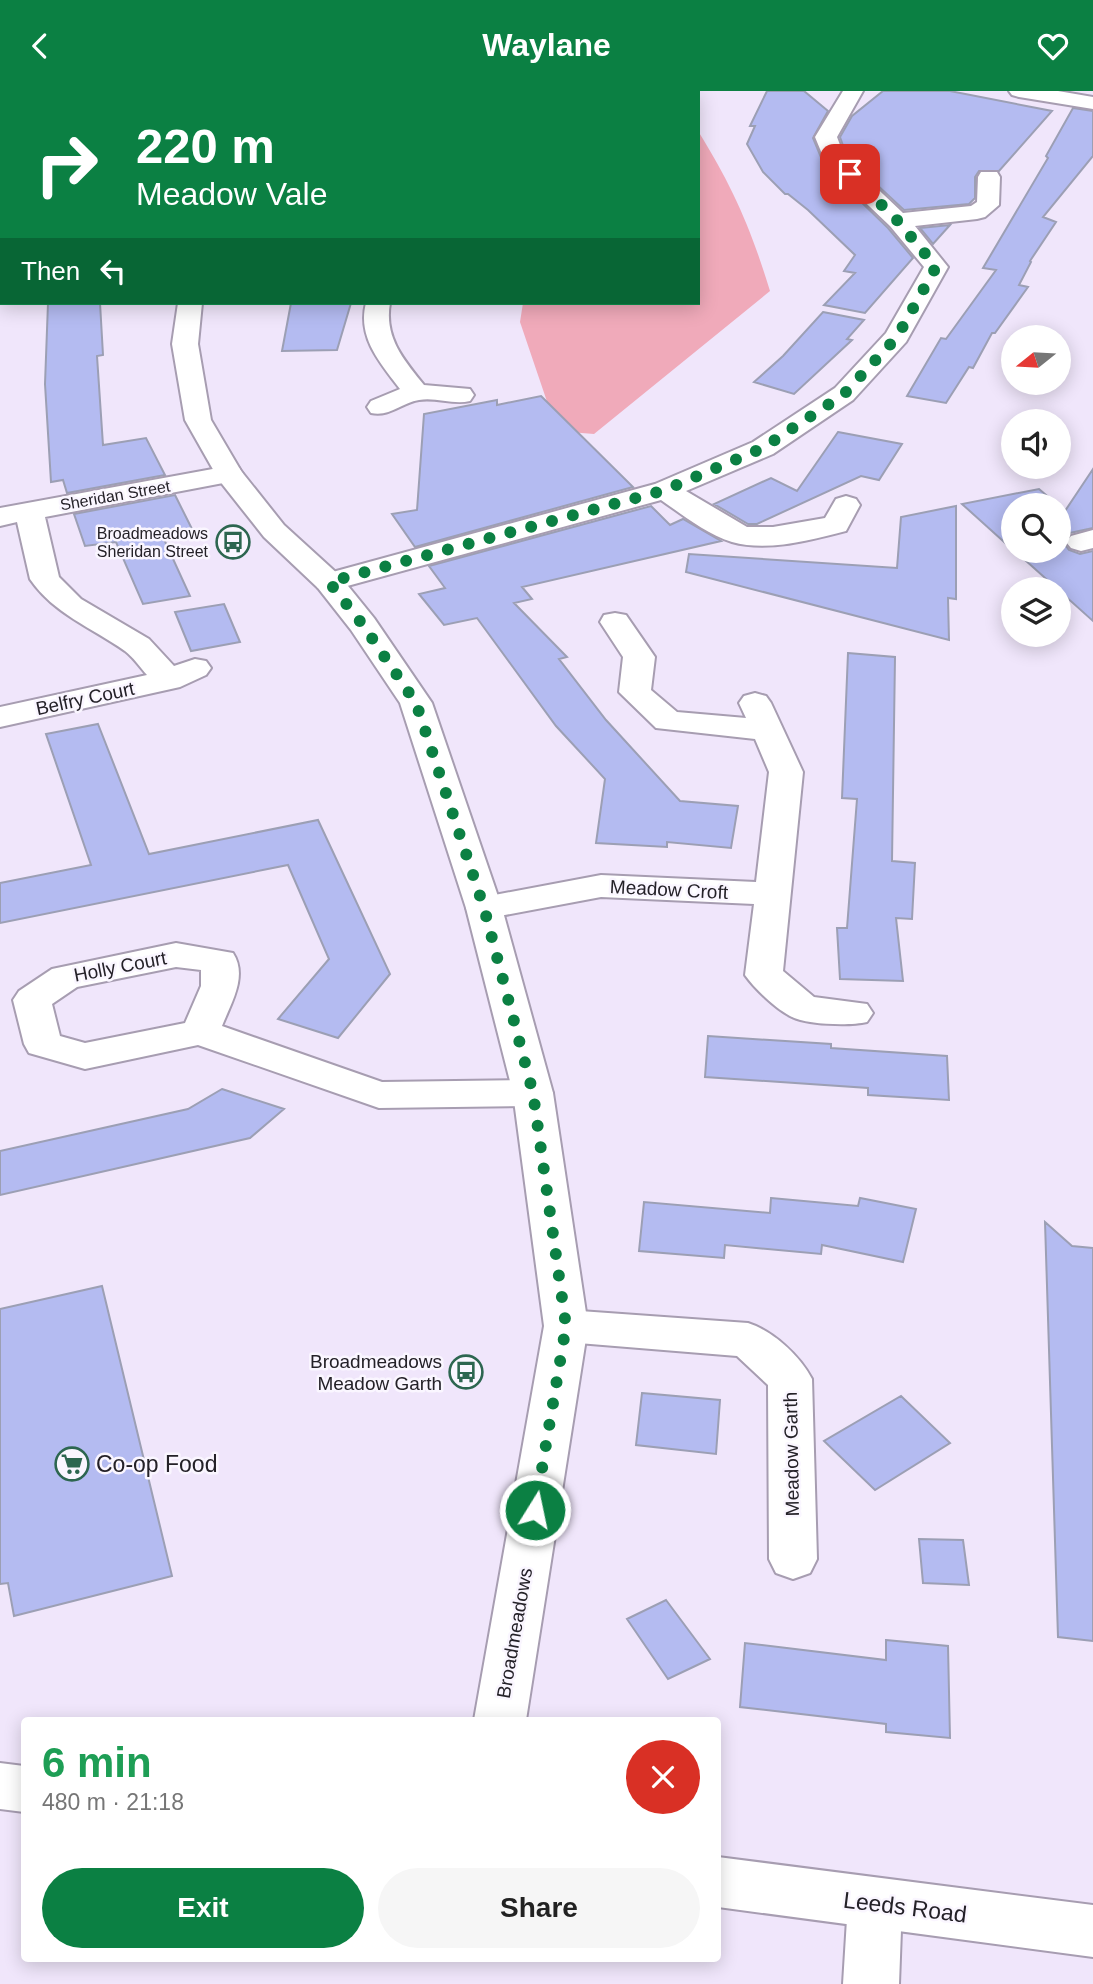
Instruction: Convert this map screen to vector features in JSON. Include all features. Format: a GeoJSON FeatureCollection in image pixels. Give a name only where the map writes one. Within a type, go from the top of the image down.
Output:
{"type":"FeatureCollection","features":[{"type":"Feature","properties":{"kind":"street"},"geometry":{"type":"LineString","coordinates":[[329,582],[665,490],[763,448],[844,394],[897,337],[936,267],[898,221],[835,161],[826,137],[853,91]]}},
{"type":"Feature","properties":{"kind":"street"},"geometry":{"type":"LineString","coordinates":[[1019,91],[1093,103]]}},
{"type":"Feature","properties":{"kind":"street"},"geometry":{"type":"LineString","coordinates":[[898,221],[978,212],[988,205],[989,177]]}},
{"type":"Feature","properties":{"kind":"street","name":"Broadmeadows"},"geometry":{"type":"LineString","coordinates":[[190,305],[185,344],[198,420],[229,474],[274,531],[329,582],[363,625],[416,703],[484,908],[533,1093],[566,1326],[501,1717]]}},
{"type":"Feature","properties":{"kind":"street"},"geometry":{"type":"LineString","coordinates":[[377,305],[373,315],[380,343],[416,392]]}},
{"type":"Feature","properties":{"kind":"street"},"geometry":{"type":"LineString","coordinates":[[380,407],[416,392],[461,395]]}},
{"type":"Feature","properties":{"kind":"street","name":"Sheridan Street"},"geometry":{"type":"LineString","coordinates":[[15,514],[229,474]]}},
{"type":"Feature","properties":{"kind":"street"},"geometry":{"type":"LineString","coordinates":[[665,490],[704,516],[742,536],[794,533],[836,525],[846,505]]}},
{"type":"Feature","properties":{"kind":"street","name":"Belfry Court"},"geometry":{"type":"LineString","coordinates":[[0,717],[182,674],[71,605],[45,579],[15,514]]}},
{"type":"Feature","properties":{"kind":"street"},"geometry":{"type":"LineString","coordinates":[[615,622],[639,657],[635,692],[668,721],[760,716],[786,772],[764,975],[804,1008],[854,1013]]}},
{"type":"Feature","properties":{"kind":"street","name":"Meadow Croft"},"geometry":{"type":"LineString","coordinates":[[484,908],[601,886],[772,894]]}},
{"type":"Feature","properties":{"kind":"street","name":"Holly Court"},"geometry":{"type":"LineString","coordinates":[[176,955],[220,961],[220,986],[200,1032],[85,1056],[43,1044],[32,1000],[65,977],[176,955]]}},
{"type":"Feature","properties":{"kind":"street"},"geometry":{"type":"LineString","coordinates":[[200,1032],[379,1095],[533,1093]]}},
{"type":"Feature","properties":{"kind":"street","name":"Meadow Garth"},"geometry":{"type":"LineString","coordinates":[[566,1326],[748,1340],[790,1379],[793,1559]]}},
{"type":"Feature","properties":{"kind":"street"},"geometry":{"type":"LineString","coordinates":[[0,1786],[21,1789]]}},
{"type":"Feature","properties":{"kind":"street","name":"Leeds Road"},"geometry":{"type":"LineString","coordinates":[[721,1882],[1093,1931]]}},
{"type":"Feature","properties":{"kind":"street"},"geometry":{"type":"LineString","coordinates":[[871,1984],[875,1903]]}},
{"type":"Feature","properties":{"kind":"shaded area"},"geometry":{"type":"Polygon","coordinates":[[[700,134],[740,209],[770,291],[594,434],[557,431],[520,322],[523,305],[700,305],[700,134]]]}},
{"type":"Feature","properties":{"kind":"building"},"geometry":{"type":"Polygon","coordinates":[[[767,91],[804,91],[828,111],[813,138],[825,167],[888,228],[913,258],[865,313],[824,305],[855,273],[844,271],[855,255],[763,172],[747,144],[755,126],[750,126],[767,91]]]}},
{"type":"Feature","properties":{"kind":"building"},"geometry":{"type":"Polygon","coordinates":[[[883,91],[950,91],[1052,111],[999,171],[979,171],[975,177],[975,198],[969,204],[904,210],[847,157],[840,137],[852,116],[883,91]]]}},
{"type":"Feature","properties":{"kind":"building"},"geometry":{"type":"Polygon","coordinates":[[[1073,108],[1093,111],[1093,156],[1043,217],[1056,222],[1030,261],[1019,285],[1028,287],[995,333],[992,333],[973,368],[969,367],[946,403],[907,396],[941,338],[946,339],[996,270],[983,268],[1048,158],[1046,156],[1073,108]]]}},
{"type":"Feature","properties":{"kind":"building"},"geometry":{"type":"Polygon","coordinates":[[[950,225],[933,244],[920,228],[950,225]]]}},
{"type":"Feature","properties":{"kind":"building"},"geometry":{"type":"Polygon","coordinates":[[[48,305],[100,305],[103,355],[97,356],[103,445],[146,438],[165,475],[67,493],[63,480],[51,482],[45,384],[48,305]]]}},
{"type":"Feature","properties":{"kind":"building"},"geometry":{"type":"Polygon","coordinates":[[[291,305],[350,305],[337,350],[282,351],[291,305]]]}},
{"type":"Feature","properties":{"kind":"building"},"geometry":{"type":"Polygon","coordinates":[[[823,312],[864,320],[847,339],[852,340],[794,394],[754,382],[783,356],[823,312]]]}},
{"type":"Feature","properties":{"kind":"building"},"geometry":{"type":"Polygon","coordinates":[[[541,396],[633,487],[415,547],[392,514],[417,510],[424,414],[497,400],[497,405],[541,396]]]}},
{"type":"Feature","properties":{"kind":"building"},"geometry":{"type":"Polygon","coordinates":[[[838,432],[902,444],[879,480],[861,476],[757,524],[748,524],[714,504],[771,478],[797,491],[838,432]]]}},
{"type":"Feature","properties":{"kind":"building"},"geometry":{"type":"Polygon","coordinates":[[[1093,469],[1093,528],[1071,533],[1071,502],[1093,469]]]}},
{"type":"Feature","properties":{"kind":"building"},"geometry":{"type":"Polygon","coordinates":[[[1039,489],[1044,493],[1018,493],[1039,489]]]}},
{"type":"Feature","properties":{"kind":"building"},"geometry":{"type":"Polygon","coordinates":[[[175,495],[194,533],[163,537],[190,596],[143,604],[116,542],[85,546],[74,514],[175,495]]]}},
{"type":"Feature","properties":{"kind":"building"},"geometry":{"type":"Polygon","coordinates":[[[1001,496],[1001,539],[962,504],[1001,496]]]}},
{"type":"Feature","properties":{"kind":"building"},"geometry":{"type":"Polygon","coordinates":[[[651,506],[670,525],[683,519],[721,541],[522,587],[532,599],[514,603],[567,657],[559,659],[606,720],[680,801],[738,806],[731,848],[667,842],[667,847],[596,843],[605,779],[556,726],[477,618],[444,625],[419,594],[445,588],[429,566],[651,506]]]}},
{"type":"Feature","properties":{"kind":"building"},"geometry":{"type":"Polygon","coordinates":[[[956,506],[956,599],[948,598],[949,640],[686,572],[689,554],[897,568],[901,517],[956,506]]]}},
{"type":"Feature","properties":{"kind":"building"},"geometry":{"type":"Polygon","coordinates":[[[1071,551],[1080,554],[1093,551],[1093,621],[1071,601],[1071,577],[1044,577],[1028,563],[1071,563],[1071,551]]]}},
{"type":"Feature","properties":{"kind":"building"},"geometry":{"type":"Polygon","coordinates":[[[224,604],[240,642],[191,651],[175,612],[224,604]]]}},
{"type":"Feature","properties":{"kind":"building"},"geometry":{"type":"Polygon","coordinates":[[[848,653],[895,657],[892,861],[915,863],[912,919],[896,918],[903,981],[840,979],[837,928],[847,928],[857,799],[842,798],[848,653]]]}},
{"type":"Feature","properties":{"kind":"building"},"geometry":{"type":"Polygon","coordinates":[[[98,724],[149,854],[318,820],[390,974],[338,1038],[278,1019],[329,959],[288,865],[0,923],[0,883],[91,865],[46,734],[98,724]]]}},
{"type":"Feature","properties":{"kind":"building"},"geometry":{"type":"Polygon","coordinates":[[[708,1036],[831,1044],[831,1048],[947,1056],[949,1100],[868,1095],[868,1088],[705,1077],[708,1036]]]}},
{"type":"Feature","properties":{"kind":"building"},"geometry":{"type":"Polygon","coordinates":[[[222,1089],[284,1109],[250,1138],[0,1195],[0,1151],[188,1109],[222,1089]]]}},
{"type":"Feature","properties":{"kind":"building"},"geometry":{"type":"Polygon","coordinates":[[[771,1198],[858,1206],[860,1198],[916,1209],[903,1262],[822,1245],[821,1254],[725,1245],[724,1258],[639,1251],[644,1202],[770,1213],[771,1198]]]}},
{"type":"Feature","properties":{"kind":"building"},"geometry":{"type":"Polygon","coordinates":[[[1045,1222],[1072,1246],[1093,1248],[1093,1641],[1058,1637],[1045,1222]]]}},
{"type":"Feature","properties":{"kind":"building","name":"Co-op Food"},"geometry":{"type":"Polygon","coordinates":[[[102,1286],[172,1576],[14,1616],[8,1583],[0,1584],[0,1309],[102,1286]]]}},
{"type":"Feature","properties":{"kind":"building"},"geometry":{"type":"Polygon","coordinates":[[[642,1393],[720,1400],[716,1454],[636,1445],[642,1393]]]}},
{"type":"Feature","properties":{"kind":"building"},"geometry":{"type":"Polygon","coordinates":[[[901,1396],[950,1443],[875,1490],[824,1441],[901,1396]]]}},
{"type":"Feature","properties":{"kind":"building"},"geometry":{"type":"Polygon","coordinates":[[[919,1539],[963,1540],[969,1585],[923,1583],[919,1539]]]}},
{"type":"Feature","properties":{"kind":"building"},"geometry":{"type":"Polygon","coordinates":[[[666,1600],[710,1659],[668,1679],[627,1619],[666,1600]]]}},
{"type":"Feature","properties":{"kind":"building"},"geometry":{"type":"Polygon","coordinates":[[[886,1640],[948,1646],[950,1738],[886,1732],[886,1724],[740,1707],[745,1643],[886,1660],[886,1640]]]}},
{"type":"Feature","properties":{"kind":"place","name":"Broadmeadows Sheridan Street"},"geometry":{"type":"Point","coordinates":[233,542]}},
{"type":"Feature","properties":{"kind":"place","name":"Broadmeadows Meadow Garth"},"geometry":{"type":"Point","coordinates":[466,1372]}},
{"type":"Feature","properties":{"kind":"place","name":"Co-op Food"},"geometry":{"type":"Point","coordinates":[72,1464]}},
{"type":"Feature","properties":{"kind":"route"},"geometry":{"type":"LineString","coordinates":[[535,1510],[566,1326],[533,1093],[484,908],[416,703],[363,625],[329,582],[665,490],[763,448],[844,394],[897,337],[936,267],[898,221],[850,174]]}}]}
